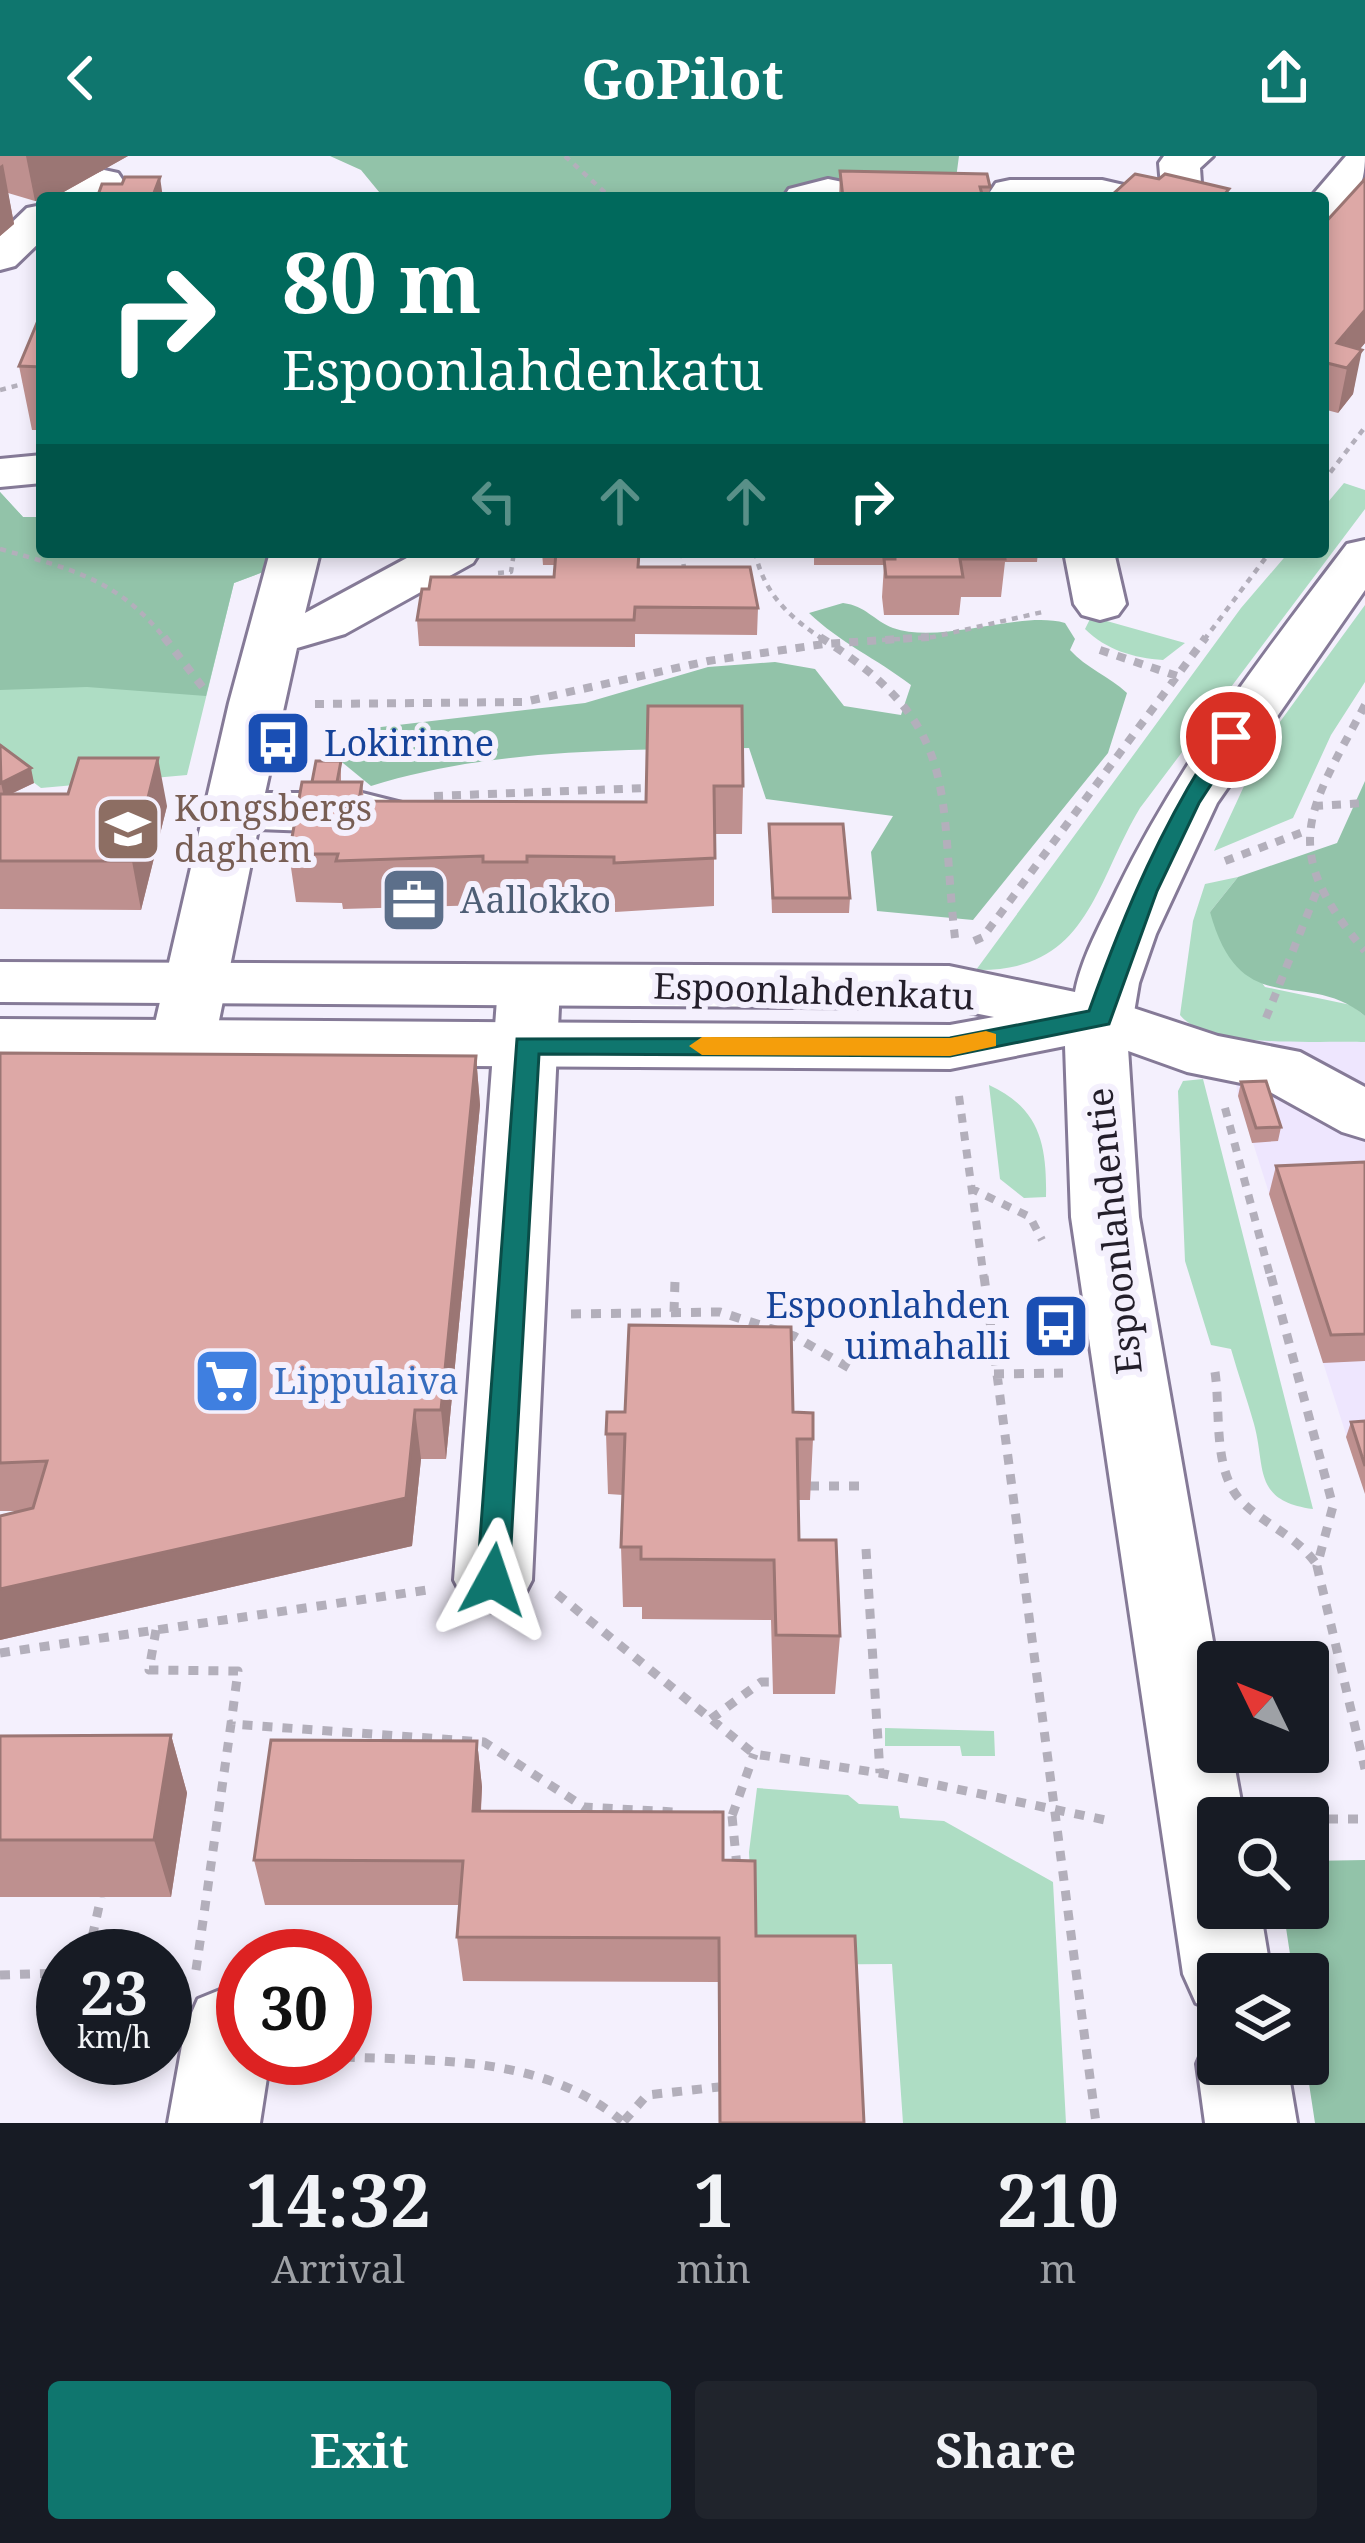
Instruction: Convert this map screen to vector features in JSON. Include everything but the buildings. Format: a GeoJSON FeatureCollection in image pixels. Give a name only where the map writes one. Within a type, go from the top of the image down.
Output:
{"type":"FeatureCollection","features":[{"type":"Feature","properties":{"kind":"main road"},"geometry":{"type":"LineString","coordinates":[[1181,192],[1178,163],[1192,156]]}},
{"type":"Feature","properties":{"kind":"main road"},"geometry":{"type":"LineString","coordinates":[[1329,201],[1365,157]]}},
{"type":"Feature","properties":{"kind":"main road"},"geometry":{"type":"LineString","coordinates":[[1008,182],[1102,192]]}},
{"type":"Feature","properties":{"kind":"main road"},"geometry":{"type":"LineString","coordinates":[[0,257],[36,221]]}},
{"type":"Feature","properties":{"kind":"main road"},"geometry":{"type":"LineString","coordinates":[[0,269],[36,274]]}},
{"type":"Feature","properties":{"kind":"main road"},"geometry":{"type":"LineString","coordinates":[[0,473],[36,470]]}},
{"type":"Feature","properties":{"kind":"main road","name":"Espoonlahdentie"},"geometry":{"type":"LineString","coordinates":[[1224,1953],[1105,1217],[1100,1018],[1126,934],[1188,803],[1253,704],[1365,555]]}},
{"type":"Feature","properties":{"kind":"main road"},"geometry":{"type":"LineString","coordinates":[[189,1015],[294,558]]}},
{"type":"Feature","properties":{"kind":"main road"},"geometry":{"type":"LineString","coordinates":[[274,638],[327,623],[435,558]]}},
{"type":"Feature","properties":{"kind":"main road"},"geometry":{"type":"LineString","coordinates":[[1078,606],[1088,558]]}},
{"type":"Feature","properties":{"kind":"main road"},"geometry":{"type":"LineString","coordinates":[[233,811],[362,811],[413,822],[508,812]]}},
{"type":"Feature","properties":{"kind":"main road","name":"Espoonlahdenkatu"},"geometry":{"type":"LineString","coordinates":[[0,982],[189,1015]]}},
{"type":"Feature","properties":{"kind":"main road","name":"Espoonlahdenkatu"},"geometry":{"type":"LineString","coordinates":[[528,1016],[949,987],[1100,1018]]}},
{"type":"Feature","properties":{"kind":"main road","name":"Espoonlahdenkatu"},"geometry":{"type":"LineString","coordinates":[[0,1041],[189,1015],[528,1016],[950,1047],[1100,1018]]}},
{"type":"Feature","properties":{"kind":"main road"},"geometry":{"type":"LineString","coordinates":[[493,1580],[528,1016]]}},
{"type":"Feature","properties":{"kind":"main road"},"geometry":{"type":"LineString","coordinates":[[1100,1018],[1221,1059],[1277,1069],[1365,1116]]}},
{"type":"Feature","properties":{"kind":"main road"},"geometry":{"type":"LineString","coordinates":[[212,2003],[214,2123]]}},
{"type":"Feature","properties":{"kind":"main road"},"geometry":{"type":"LineString","coordinates":[[1245,2085],[1251,2123]]}},
{"type":"Feature","properties":{"kind":"path"},"geometry":{"type":"LineString","coordinates":[[565,156],[604,192]]}},
{"type":"Feature","properties":{"kind":"path"},"geometry":{"type":"LineString","coordinates":[[0,390],[36,381]]}},
{"type":"Feature","properties":{"kind":"path"},"geometry":{"type":"LineString","coordinates":[[1329,474],[1365,427]]}},
{"type":"Feature","properties":{"kind":"path"},"geometry":{"type":"LineString","coordinates":[[1348,449],[1365,452]]}},
{"type":"Feature","properties":{"kind":"path"},"geometry":{"type":"LineString","coordinates":[[0,549],[92,575],[142,611],[188,673],[218,703]]}},
{"type":"Feature","properties":{"kind":"path"},"geometry":{"type":"LineString","coordinates":[[683,558],[684,568]]}},
{"type":"Feature","properties":{"kind":"path"},"geometry":{"type":"LineString","coordinates":[[756,558],[795,626],[861,662],[910,707],[931,742],[956,950],[983,937],[1036,871],[1266,558]]}},
{"type":"Feature","properties":{"kind":"path"},"geometry":{"type":"LineString","coordinates":[[739,568],[757,567]]}},
{"type":"Feature","properties":{"kind":"path"},"geometry":{"type":"LineString","coordinates":[[668,577],[684,568],[702,568]]}},
{"type":"Feature","properties":{"kind":"path"},"geometry":{"type":"LineString","coordinates":[[511,572],[520,584]]}},
{"type":"Feature","properties":{"kind":"path"},"geometry":{"type":"LineString","coordinates":[[307,704],[524,702],[708,661],[824,644],[933,637],[1078,606]]}},
{"type":"Feature","properties":{"kind":"path"},"geometry":{"type":"LineString","coordinates":[[1365,705],[1313,806],[1305,866],[1333,918],[1365,951]]}},
{"type":"Feature","properties":{"kind":"path"},"geometry":{"type":"LineString","coordinates":[[413,822],[417,796],[508,812],[556,788],[647,788]]}},
{"type":"Feature","properties":{"kind":"path"},"geometry":{"type":"LineString","coordinates":[[588,807],[589,788]]}},
{"type":"Feature","properties":{"kind":"path"},"geometry":{"type":"LineString","coordinates":[[1313,806],[1365,803]]}},
{"type":"Feature","properties":{"kind":"path"},"geometry":{"type":"LineString","coordinates":[[1317,1566],[1333,1506],[1221,1059],[1255,1038],[1280,991],[1319,887]]}},
{"type":"Feature","properties":{"kind":"path"},"geometry":{"type":"LineString","coordinates":[[950,1047],[1060,1812],[1096,2123]]}},
{"type":"Feature","properties":{"kind":"path"},"geometry":{"type":"LineString","coordinates":[[970,1188],[1030,1217],[1043,1241],[1046,1262]]}},
{"type":"Feature","properties":{"kind":"path"},"geometry":{"type":"LineString","coordinates":[[674,1312],[675,1281]]}},
{"type":"Feature","properties":{"kind":"path"},"geometry":{"type":"LineString","coordinates":[[560,1314],[720,1312],[794,1336],[856,1372]]}},
{"type":"Feature","properties":{"kind":"path"},"geometry":{"type":"LineString","coordinates":[[994,1374],[1063,1374],[1061,1358]]}},
{"type":"Feature","properties":{"kind":"path"},"geometry":{"type":"LineString","coordinates":[[1215,1372],[1235,1496],[1305,1543],[1317,1566],[1365,1768]]}},
{"type":"Feature","properties":{"kind":"path"},"geometry":{"type":"LineString","coordinates":[[809,1486],[862,1486]]}},
{"type":"Feature","properties":{"kind":"path"},"geometry":{"type":"LineString","coordinates":[[866,1549],[880,1773]]}},
{"type":"Feature","properties":{"kind":"path"},"geometry":{"type":"LineString","coordinates":[[0,1653],[493,1580],[541,1581],[754,1754],[880,1773],[1110,1821]]}},
{"type":"Feature","properties":{"kind":"path"},"geometry":{"type":"LineString","coordinates":[[156,1630],[149,1670],[238,1670],[212,2003]]}},
{"type":"Feature","properties":{"kind":"path"},"geometry":{"type":"LineString","coordinates":[[711,1719],[761,1682],[772,1682]]}},
{"type":"Feature","properties":{"kind":"path"},"geometry":{"type":"LineString","coordinates":[[231,1724],[484,1742],[584,1807],[732,1816]]}},
{"type":"Feature","properties":{"kind":"path"},"geometry":{"type":"LineString","coordinates":[[374,1752],[375,1735]]}},
{"type":"Feature","properties":{"kind":"path"},"geometry":{"type":"LineString","coordinates":[[736,1883],[732,1816],[754,1754]]}},
{"type":"Feature","properties":{"kind":"path"},"geometry":{"type":"LineString","coordinates":[[584,1807],[584,1823]]}},
{"type":"Feature","properties":{"kind":"path"},"geometry":{"type":"LineString","coordinates":[[1329,1819],[1365,1820]]}},
{"type":"Feature","properties":{"kind":"path"},"geometry":{"type":"LineString","coordinates":[[93,1929],[100,1897]]}},
{"type":"Feature","properties":{"kind":"path"},"geometry":{"type":"LineString","coordinates":[[0,1975],[36,1974]]}},
{"type":"Feature","properties":{"kind":"path"},"geometry":{"type":"LineString","coordinates":[[372,2058],[447,2061],[574,2083],[624,2122],[647,2095],[719,2087]]}},
{"type":"Feature","properties":{"kind":"shaded area"},"geometry":{"type":"Polygon","coordinates":[[[1228,1037],[1365,1042],[1365,1494],[1238,1096],[1228,1037]]]}},
{"type":"Feature","properties":{"kind":"green space"},"geometry":{"type":"Polygon","coordinates":[[[330,156],[959,156],[955,186],[818,185],[792,192],[379,192],[361,170],[330,156]]]}},
{"type":"Feature","properties":{"kind":"green space"},"geometry":{"type":"Polygon","coordinates":[[[1344,483],[1365,490],[1365,509],[1329,557],[1329,501],[1344,483]]]}},
{"type":"Feature","properties":{"kind":"green space"},"geometry":{"type":"Polygon","coordinates":[[[0,492],[23,517],[36,517],[36,558],[266,558],[263,572],[234,583],[187,775],[41,788],[0,757],[0,492]]]}},
{"type":"Feature","properties":{"kind":"green space"},"geometry":{"type":"Polygon","coordinates":[[[0,492],[23,517],[36,517],[36,558],[266,558],[263,572],[234,583],[206,696],[87,687],[0,690],[0,492]]]}},
{"type":"Feature","properties":{"kind":"green space"},"geometry":{"type":"Polygon","coordinates":[[[1284,558],[1328,558],[1140,808],[1083,919],[1042,956],[1013,967],[976,970],[1241,608],[1284,558]]]}},
{"type":"Feature","properties":{"kind":"green space"},"geometry":{"type":"Polygon","coordinates":[[[843,603],[893,628],[913,632],[1026,621],[1065,623],[1075,639],[1070,650],[1127,693],[1108,753],[973,920],[877,911],[871,852],[893,816],[766,799],[749,748],[511,758],[371,786],[332,754],[364,729],[585,703],[708,667],[775,662],[815,669],[844,706],[901,715],[911,685],[809,613],[843,603]]]}},
{"type":"Feature","properties":{"kind":"green space"},"geometry":{"type":"Polygon","coordinates":[[[1365,605],[1365,682],[1331,735],[1293,818],[1214,851],[1263,745],[1365,605]]]}},
{"type":"Feature","properties":{"kind":"green space"},"geometry":{"type":"Polygon","coordinates":[[[1091,617],[1185,643],[1163,660],[1131,655],[1111,648],[1085,629],[1091,617]]]}},
{"type":"Feature","properties":{"kind":"green space"},"geometry":{"type":"Polygon","coordinates":[[[1365,781],[1365,1016],[1343,1002],[1277,988],[1239,969],[1223,947],[1210,912],[1238,877],[1337,843],[1365,781]]]}},
{"type":"Feature","properties":{"kind":"green space"},"geometry":{"type":"Polygon","coordinates":[[[1238,877],[1210,912],[1265,987],[1351,1005],[1365,1016],[1365,1042],[1239,1038],[1194,1026],[1180,1015],[1193,921],[1205,884],[1238,877]]]}},
{"type":"Feature","properties":{"kind":"green space"},"geometry":{"type":"Polygon","coordinates":[[[1203,1079],[1313,1509],[1280,1498],[1265,1480],[1231,1349],[1211,1345],[1185,1261],[1178,1091],[1183,1081],[1203,1079]]]}},
{"type":"Feature","properties":{"kind":"green space"},"geometry":{"type":"Polygon","coordinates":[[[989,1085],[1020,1105],[1037,1130],[1045,1161],[1046,1197],[1024,1198],[1000,1179],[989,1085]]]}},
{"type":"Feature","properties":{"kind":"green space"},"geometry":{"type":"Polygon","coordinates":[[[885,1728],[994,1731],[995,1756],[962,1756],[960,1746],[885,1746],[885,1728]]]}},
{"type":"Feature","properties":{"kind":"green space"},"geometry":{"type":"Polygon","coordinates":[[[757,1788],[848,1795],[859,1804],[898,1806],[900,1818],[944,1821],[1053,1882],[1066,2123],[903,2123],[892,1964],[754,1965],[749,1852],[757,1788]]]}},
{"type":"Feature","properties":{"kind":"green space"},"geometry":{"type":"Polygon","coordinates":[[[1365,1860],[1365,2123],[1315,2123],[1309,2085],[1329,2085],[1329,1953],[1290,1953],[1286,1929],[1329,1929],[1329,1861],[1365,1860]]]}},
{"type":"Feature","properties":{"kind":"slow traffic"},"geometry":{"type":"LineString","coordinates":[[702,1046],[950,1047],[986,1040]]}},
{"type":"Feature","properties":{"kind":"place","name":"Lokirinne"},"geometry":{"type":"Point","coordinates":[278,743]}},
{"type":"Feature","properties":{"kind":"place","name":"Kongsbergs daghem"},"geometry":{"type":"Point","coordinates":[128,829]}},
{"type":"Feature","properties":{"kind":"place","name":"Aallokko"},"geometry":{"type":"Point","coordinates":[414,900]}},
{"type":"Feature","properties":{"kind":"place","name":"Espoonlahden uimahalli"},"geometry":{"type":"Point","coordinates":[1056,1326]}},
{"type":"Feature","properties":{"kind":"place","name":"Lippulaiva"},"geometry":{"type":"Point","coordinates":[227,1381]}},
{"type":"Feature","properties":{"kind":"route"},"geometry":{"type":"LineString","coordinates":[[493,1580],[526,1046],[950,1047],[1100,1018],[1108,983],[1144,891],[1188,803],[1231,737]]}}]}
